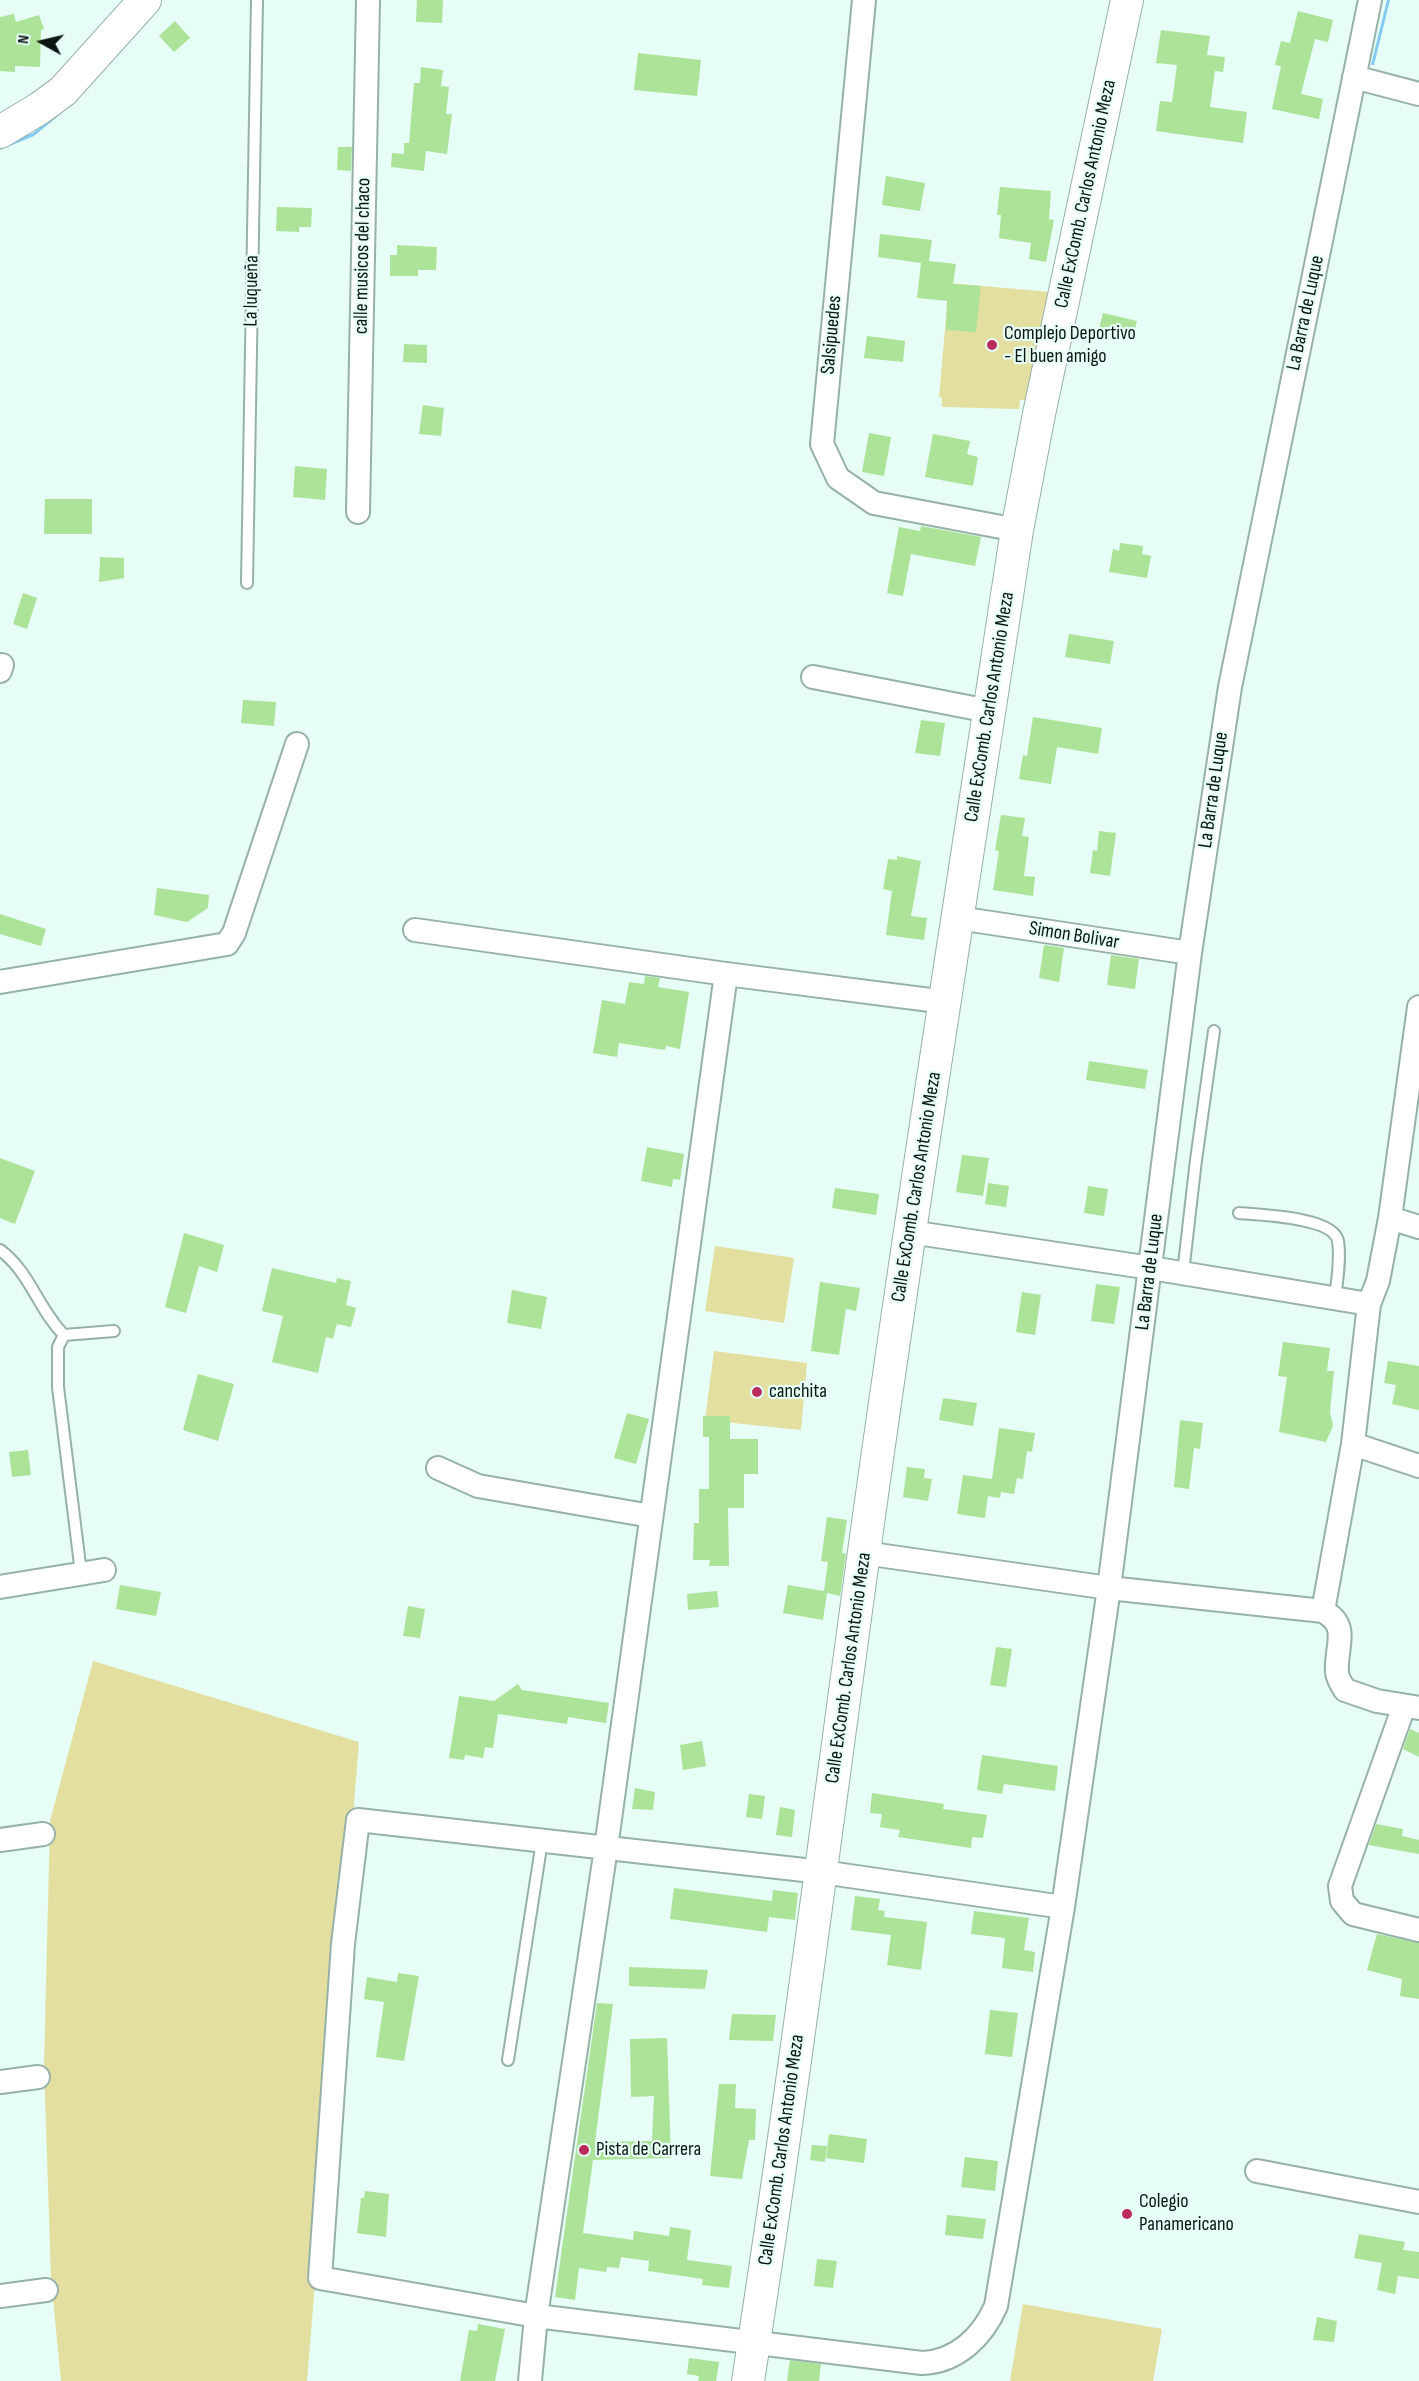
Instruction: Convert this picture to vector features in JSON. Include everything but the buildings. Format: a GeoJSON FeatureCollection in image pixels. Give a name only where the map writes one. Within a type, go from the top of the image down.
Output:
{"type":"FeatureCollection","features":[{"type":"Feature","properties":{"kind":"street"},"geometry":{"type":"LineString","coordinates":[[0,132],[33,113],[63,91],[145,0]]}},
{"type":"Feature","properties":{"kind":"street","name":"calle musicos del chaco"},"geometry":{"type":"LineString","coordinates":[[358,512],[368,0]]}},
{"type":"Feature","properties":{"kind":"street","name":"Salsipuedes"},"geometry":{"type":"LineString","coordinates":[[864,0],[822,444],[838,478],[874,503],[1017,530]]}},
{"type":"Feature","properties":{"kind":"street","name":"Calle ExComb. Carlos Antonio Meza"},"geometry":{"type":"LineString","coordinates":[[748,2381],[822,1872],[864,1553],[910,1232],[1017,530],[1041,403],[1127,0]]}},
{"type":"Feature","properties":{"kind":"street","name":"La Barra de Luque"},"geometry":{"type":"LineString","coordinates":[[542,1841],[358,1820],[343,1944],[320,2278],[536,2316],[922,2363],[933,2363],[960,2351],[975,2340],[987,2325],[996,2306],[1063,1906],[1109,1588],[1190,953],[1230,687],[1370,0]]}},
{"type":"Feature","properties":{"kind":"street"},"geometry":{"type":"LineString","coordinates":[[1354,77],[1419,94]]}},
{"type":"Feature","properties":{"kind":"street"},"geometry":{"type":"LineString","coordinates":[[813,677],[989,711]]}},
{"type":"Feature","properties":{"kind":"street"},"geometry":{"type":"LineString","coordinates":[[0,982],[227,945],[234,933],[297,744]]}},
{"type":"Feature","properties":{"kind":"street","name":"Simon Bolivar"},"geometry":{"type":"LineString","coordinates":[[958,918],[1190,953]]}},
{"type":"Feature","properties":{"kind":"street"},"geometry":{"type":"LineString","coordinates":[[415,930],[726,974],[946,1002]]}},
{"type":"Feature","properties":{"kind":"street"},"geometry":{"type":"LineString","coordinates":[[530,2381],[536,2316],[606,1848],[726,974]]}},
{"type":"Feature","properties":{"kind":"street"},"geometry":{"type":"LineString","coordinates":[[1323,1611],[1353,1444],[1369,1304],[1378,1281],[1390,1218],[1419,1006]]}},
{"type":"Feature","properties":{"kind":"street"},"geometry":{"type":"LineString","coordinates":[[1390,1218],[1419,1227]]}},
{"type":"Feature","properties":{"kind":"street"},"geometry":{"type":"LineString","coordinates":[[910,1232],[1183,1273],[1369,1304]]}},
{"type":"Feature","properties":{"kind":"street"},"geometry":{"type":"LineString","coordinates":[[1353,1444],[1419,1466]]}},
{"type":"Feature","properties":{"kind":"street"},"geometry":{"type":"LineString","coordinates":[[438,1468],[478,1486],[651,1516]]}},
{"type":"Feature","properties":{"kind":"street"},"geometry":{"type":"LineString","coordinates":[[864,1553],[1109,1588],[1323,1611],[1334,1617],[1338,1626],[1340,1643],[1336,1675],[1345,1690],[1377,1701],[1412,1707],[1340,1886],[1342,1901],[1353,1914],[1419,1930]]}},
{"type":"Feature","properties":{"kind":"street"},"geometry":{"type":"LineString","coordinates":[[0,1587],[104,1570]]}},
{"type":"Feature","properties":{"kind":"street"},"geometry":{"type":"LineString","coordinates":[[0,1840],[43,1834]]}},
{"type":"Feature","properties":{"kind":"street"},"geometry":{"type":"LineString","coordinates":[[542,1841],[822,1872],[1063,1906]]}},
{"type":"Feature","properties":{"kind":"street"},"geometry":{"type":"LineString","coordinates":[[0,2082],[38,2077]]}},
{"type":"Feature","properties":{"kind":"street"},"geometry":{"type":"LineString","coordinates":[[1257,2171],[1419,2202]]}},
{"type":"Feature","properties":{"kind":"street"},"geometry":{"type":"LineString","coordinates":[[0,2296],[46,2290]]}},
{"type":"Feature","properties":{"kind":"lane","name":"La luqueña"},"geometry":{"type":"LineString","coordinates":[[247,583],[257,0]]}},
{"type":"Feature","properties":{"kind":"lane"},"geometry":{"type":"LineString","coordinates":[[1183,1273],[1214,1031]]}},
{"type":"Feature","properties":{"kind":"lane"},"geometry":{"type":"LineString","coordinates":[[1239,1213],[1318,1223],[1333,1231],[1338,1240],[1335,1298]]}},
{"type":"Feature","properties":{"kind":"lane"},"geometry":{"type":"LineString","coordinates":[[0,1250],[14,1260],[52,1322],[64,1335]]}},
{"type":"Feature","properties":{"kind":"lane"},"geometry":{"type":"LineString","coordinates":[[64,1335],[114,1331]]}},
{"type":"Feature","properties":{"kind":"lane"},"geometry":{"type":"LineString","coordinates":[[64,1335],[58,1347],[58,1388],[81,1573]]}},
{"type":"Feature","properties":{"kind":"lane"},"geometry":{"type":"LineString","coordinates":[[508,2060],[542,1841]]}},
{"type":"Feature","properties":{"kind":"shaded area","name":"Complejo Deportivo - El buen amigo"},"geometry":{"type":"Polygon","coordinates":[[[949,283],[1051,292],[1029,400],[1020,400],[1019,409],[942,407],[942,398],[939,397],[949,283]]]}},
{"type":"Feature","properties":{"kind":"shaded area"},"geometry":{"type":"Polygon","coordinates":[[[715,1246],[794,1258],[784,1323],[705,1311],[715,1246]]]}},
{"type":"Feature","properties":{"kind":"shaded area","name":"canchita"},"geometry":{"type":"Polygon","coordinates":[[[714,1351],[807,1363],[801,1430],[705,1420],[714,1351]]]}},
{"type":"Feature","properties":{"kind":"shaded area"},"geometry":{"type":"Polygon","coordinates":[[[93,1661],[359,1742],[307,2381],[61,2381],[51,2278],[44,2066],[50,1821],[93,1661]]]}},
{"type":"Feature","properties":{"kind":"shaded area"},"geometry":{"type":"Polygon","coordinates":[[[1023,2304],[1162,2329],[1153,2381],[1010,2381],[1023,2304]]]}},
{"type":"Feature","properties":{"kind":"water"},"geometry":{"type":"Polygon","coordinates":[[[1387,0],[1390,0],[1374,65],[1371,65],[1387,0]]]}},
{"type":"Feature","properties":{"kind":"water"},"geometry":{"type":"Polygon","coordinates":[[[145,19],[148,22],[57,117],[34,136],[0,150],[0,146],[33,133],[55,115],[145,19]]]}},
{"type":"Feature","properties":{"kind":"place","name":"Complejo Deportivo - El buen amigo"},"geometry":{"type":"Point","coordinates":[992,345]}},
{"type":"Feature","properties":{"kind":"place","name":"canchita"},"geometry":{"type":"Point","coordinates":[757,1392]}},
{"type":"Feature","properties":{"kind":"place","name":"Pista de Carrera"},"geometry":{"type":"Point","coordinates":[584,2150]}},
{"type":"Feature","properties":{"kind":"place","name":"Colegio Panamericano"},"geometry":{"type":"Point","coordinates":[1127,2214]}}]}
